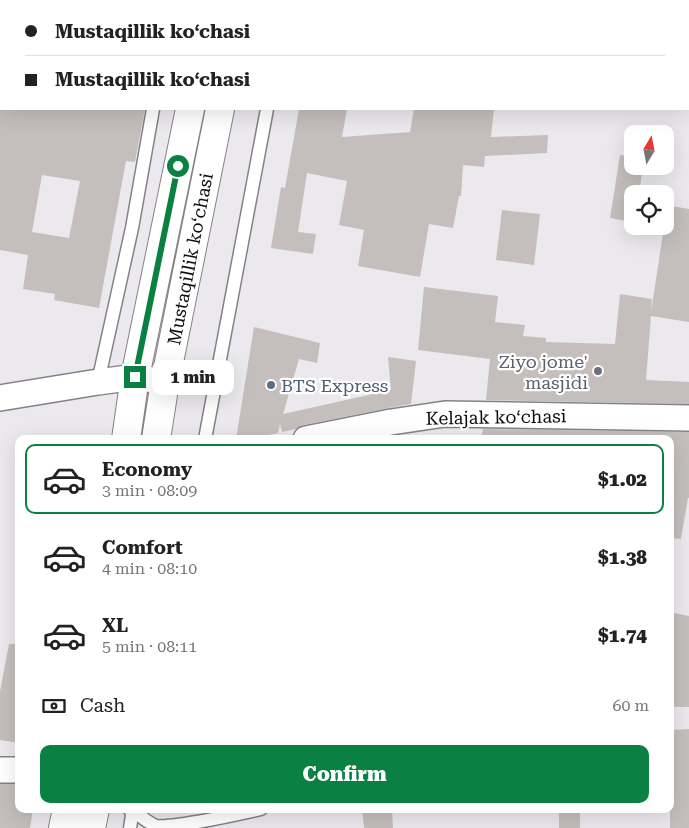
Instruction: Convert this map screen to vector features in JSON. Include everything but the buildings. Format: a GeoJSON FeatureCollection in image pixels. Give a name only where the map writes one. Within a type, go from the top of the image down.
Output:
{"type":"FeatureCollection","features":[{"type":"Feature","properties":{"kind":"main road","name":"Mustaqillik koʻchasi"},"geometry":{"type":"LineString","coordinates":[[127,435],[135,377],[190,110]]}},
{"type":"Feature","properties":{"kind":"main road","name":"Mustaqillik koʻchasi"},"geometry":{"type":"LineString","coordinates":[[157,435],[165,382],[220,110]]}},
{"type":"Feature","properties":{"kind":"main road"},"geometry":{"type":"LineString","coordinates":[[63,828],[66,813]]}},
{"type":"Feature","properties":{"kind":"main road"},"geometry":{"type":"LineString","coordinates":[[91,828],[94,813]]}},
{"type":"Feature","properties":{"kind":"street"},"geometry":{"type":"LineString","coordinates":[[0,398],[135,377],[165,382]]}},
{"type":"Feature","properties":{"kind":"street","name":"Kelajak koʻchasi"},"geometry":{"type":"LineString","coordinates":[[326,435],[391,422],[445,414],[689,418]]}},
{"type":"Feature","properties":{"kind":"street"},"geometry":{"type":"LineString","coordinates":[[0,770],[15,770]]}},
{"type":"Feature","properties":{"kind":"lane"},"geometry":{"type":"LineString","coordinates":[[98,382],[132,228],[153,110]]}},
{"type":"Feature","properties":{"kind":"lane"},"geometry":{"type":"LineString","coordinates":[[206,435],[267,110]]}},
{"type":"Feature","properties":{"kind":"lane"},"geometry":{"type":"LineString","coordinates":[[130,828],[132,813]]}},
{"type":"Feature","properties":{"kind":"lane"},"geometry":{"type":"LineString","coordinates":[[138,813],[156,826],[169,828],[242,813]]}},
{"type":"Feature","properties":{"kind":"place","name":"Ziyo jome' masjidi"},"geometry":{"type":"Point","coordinates":[598,371]}},
{"type":"Feature","properties":{"kind":"place","name":"BTS Express"},"geometry":{"type":"Point","coordinates":[271,385]}},
{"type":"Feature","properties":{"kind":"route"},"geometry":{"type":"LineString","coordinates":[[135,377],[178,166]]}}]}
